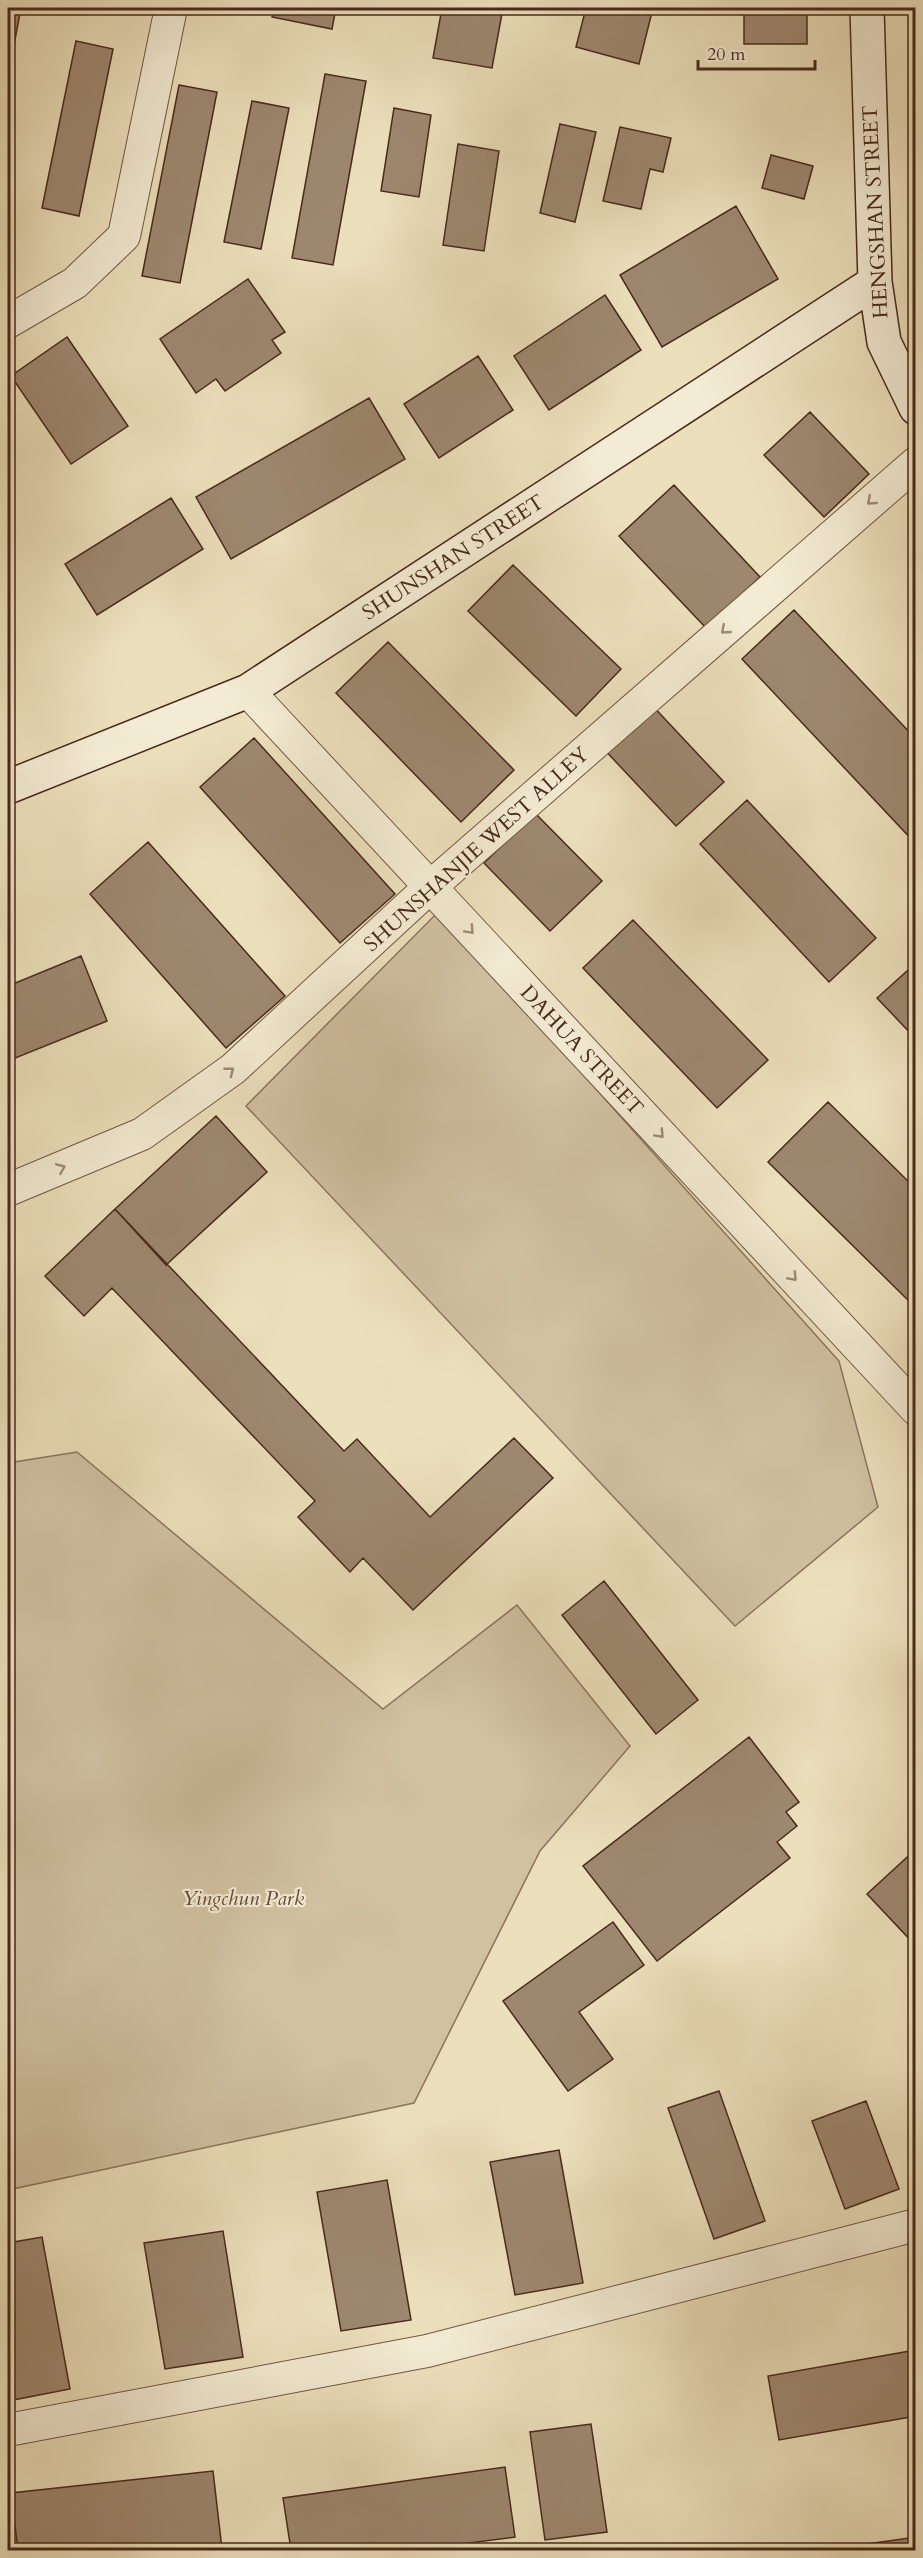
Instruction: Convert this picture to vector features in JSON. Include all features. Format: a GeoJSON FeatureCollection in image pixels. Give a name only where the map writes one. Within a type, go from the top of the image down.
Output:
{"type":"FeatureCollection","features":[{"type":"Feature","properties":{"kind":"street"},"geometry":{"type":"LineString","coordinates":[[8,322],[75,283],[124,236],[171,8]]}},
{"type":"Feature","properties":{"kind":"street","name":"HENGSHAN STREET"},"geometry":{"type":"LineString","coordinates":[[867,8],[875,282],[884,342],[915,408]]}},
{"type":"Feature","properties":{"kind":"street","name":"SHUNSHAN STREET"},"geometry":{"type":"LineString","coordinates":[[8,786],[248,691],[875,282]]}},
{"type":"Feature","properties":{"kind":"street","name":"SHUNSHANJIE WEST ALLEY"},"geometry":{"type":"LineString","coordinates":[[8,1190],[142,1134],[233,1069],[430,887],[915,463]]}},
{"type":"Feature","properties":{"kind":"street","name":"DAHUA STREET"},"geometry":{"type":"LineString","coordinates":[[248,691],[915,1409]]}},
{"type":"Feature","properties":{"kind":"street"},"geometry":{"type":"LineString","coordinates":[[8,2430],[427,2350],[915,2225]]}},
{"type":"Feature","properties":{"kind":"green space"},"geometry":{"type":"Polygon","coordinates":[[[438,912],[839,1361],[878,1507],[735,1626],[246,1106],[438,912]]]}},
{"type":"Feature","properties":{"kind":"green space","name":"Yingchun Park"},"geometry":{"type":"Polygon","coordinates":[[[77,1452],[383,1709],[517,1605],[630,1746],[540,1851],[414,2103],[8,2190],[8,1463],[77,1452]]]}},
{"type":"Feature","properties":{"kind":"building"},"geometry":{"type":"Polygon","coordinates":[[[8,8],[21,8],[8,77],[8,8]]]}},
{"type":"Feature","properties":{"kind":"building"},"geometry":{"type":"Polygon","coordinates":[[[274,8],[336,8],[332,29],[272,17],[274,8]]]}},
{"type":"Feature","properties":{"kind":"building"},"geometry":{"type":"Polygon","coordinates":[[[442,8],[503,8],[492,68],[433,58],[442,8]]]}},
{"type":"Feature","properties":{"kind":"building"},"geometry":{"type":"Polygon","coordinates":[[[586,8],[653,8],[639,64],[576,47],[586,8]]]}},
{"type":"Feature","properties":{"kind":"building"},"geometry":{"type":"Polygon","coordinates":[[[744,8],[807,8],[807,44],[744,44],[744,8]]]}},
{"type":"Feature","properties":{"kind":"building"},"geometry":{"type":"Polygon","coordinates":[[[76,41],[113,49],[79,216],[42,208],[76,41]]]}},
{"type":"Feature","properties":{"kind":"building"},"geometry":{"type":"Polygon","coordinates":[[[325,74],[366,81],[333,265],[292,258],[325,74]]]}},
{"type":"Feature","properties":{"kind":"building"},"geometry":{"type":"Polygon","coordinates":[[[179,85],[217,92],[180,283],[142,276],[179,85]]]}},
{"type":"Feature","properties":{"kind":"building"},"geometry":{"type":"Polygon","coordinates":[[[252,101],[289,108],[261,249],[224,242],[252,101]]]}},
{"type":"Feature","properties":{"kind":"building"},"geometry":{"type":"Polygon","coordinates":[[[394,108],[431,115],[419,197],[381,191],[394,108]]]}},
{"type":"Feature","properties":{"kind":"building"},"geometry":{"type":"Polygon","coordinates":[[[560,124],[596,132],[575,222],[540,213],[560,124]]]}},
{"type":"Feature","properties":{"kind":"building"},"geometry":{"type":"Polygon","coordinates":[[[620,127],[671,138],[663,172],[650,169],[641,209],[603,201],[620,127]]]}},
{"type":"Feature","properties":{"kind":"building"},"geometry":{"type":"Polygon","coordinates":[[[458,144],[499,151],[484,251],[443,245],[458,144]]]}},
{"type":"Feature","properties":{"kind":"building"},"geometry":{"type":"Polygon","coordinates":[[[771,155],[813,166],[804,199],[762,188],[771,155]]]}},
{"type":"Feature","properties":{"kind":"building"},"geometry":{"type":"Polygon","coordinates":[[[736,206],[778,279],[662,347],[620,275],[736,206]]]}},
{"type":"Feature","properties":{"kind":"building"},"geometry":{"type":"Polygon","coordinates":[[[248,279],[285,332],[272,340],[281,353],[225,391],[216,379],[196,393],[160,339],[248,279]]]}},
{"type":"Feature","properties":{"kind":"building"},"geometry":{"type":"Polygon","coordinates":[[[605,295],[641,350],[549,410],[514,356],[605,295]]]}},
{"type":"Feature","properties":{"kind":"building"},"geometry":{"type":"Polygon","coordinates":[[[67,337],[128,426],[71,464],[11,376],[67,337]]]}},
{"type":"Feature","properties":{"kind":"building"},"geometry":{"type":"Polygon","coordinates":[[[478,356],[513,410],[439,458],[404,404],[478,356]]]}},
{"type":"Feature","properties":{"kind":"building"},"geometry":{"type":"Polygon","coordinates":[[[369,398],[405,459],[231,559],[196,497],[369,398]]]}},
{"type":"Feature","properties":{"kind":"building"},"geometry":{"type":"Polygon","coordinates":[[[810,412],[869,474],[824,517],[764,455],[810,412]]]}},
{"type":"Feature","properties":{"kind":"building"},"geometry":{"type":"Polygon","coordinates":[[[674,485],[760,577],[706,628],[619,536],[674,485]]]}},
{"type":"Feature","properties":{"kind":"building"},"geometry":{"type":"Polygon","coordinates":[[[171,498],[203,549],[97,615],[65,564],[171,498]]]}},
{"type":"Feature","properties":{"kind":"building"},"geometry":{"type":"Polygon","coordinates":[[[513,565],[621,669],[576,716],[468,611],[513,565]]]}},
{"type":"Feature","properties":{"kind":"building"},"geometry":{"type":"Polygon","coordinates":[[[794,610],[916,739],[916,844],[742,659],[794,610]]]}},
{"type":"Feature","properties":{"kind":"building"},"geometry":{"type":"Polygon","coordinates":[[[388,642],[514,770],[461,822],[336,693],[388,642]]]}},
{"type":"Feature","properties":{"kind":"building"},"geometry":{"type":"Polygon","coordinates":[[[648,701],[724,782],[676,826],[601,746],[648,701]]]}},
{"type":"Feature","properties":{"kind":"building"},"geometry":{"type":"Polygon","coordinates":[[[254,738],[395,894],[340,943],[200,787],[254,738]]]}},
{"type":"Feature","properties":{"kind":"building"},"geometry":{"type":"Polygon","coordinates":[[[747,800],[876,938],[829,982],[700,844],[747,800]]]}},
{"type":"Feature","properties":{"kind":"building"},"geometry":{"type":"Polygon","coordinates":[[[535,813],[602,881],[550,931],[484,863],[535,813]]]}},
{"type":"Feature","properties":{"kind":"building"},"geometry":{"type":"Polygon","coordinates":[[[148,842],[285,996],[226,1048],[90,894],[148,842]]]}},
{"type":"Feature","properties":{"kind":"building"},"geometry":{"type":"Polygon","coordinates":[[[633,920],[768,1060],[717,1108],[583,968],[633,920]]]}},
{"type":"Feature","properties":{"kind":"building"},"geometry":{"type":"Polygon","coordinates":[[[81,956],[107,1021],[8,1061],[8,986],[81,956]]]}},
{"type":"Feature","properties":{"kind":"building"},"geometry":{"type":"Polygon","coordinates":[[[916,963],[916,1039],[877,998],[916,963]]]}},
{"type":"Feature","properties":{"kind":"building"},"geometry":{"type":"Polygon","coordinates":[[[828,1102],[916,1189],[916,1308],[768,1162],[828,1102]]]}},
{"type":"Feature","properties":{"kind":"building"},"geometry":{"type":"Polygon","coordinates":[[[216,1116],[267,1172],[166,1265],[115,1209],[216,1116]]]}},
{"type":"Feature","properties":{"kind":"building"},"geometry":{"type":"Polygon","coordinates":[[[115,1209],[344,1451],[357,1439],[430,1517],[514,1438],[553,1478],[413,1610],[363,1558],[350,1572],[298,1517],[315,1501],[112,1288],[84,1316],[45,1276],[115,1209]]]}},
{"type":"Feature","properties":{"kind":"building"},"geometry":{"type":"Polygon","coordinates":[[[604,1581],[698,1700],[656,1734],[562,1615],[604,1581]]]}},
{"type":"Feature","properties":{"kind":"building"},"geometry":{"type":"Polygon","coordinates":[[[749,1737],[799,1802],[786,1812],[797,1826],[777,1842],[790,1858],[657,1961],[583,1866],[749,1737]]]}},
{"type":"Feature","properties":{"kind":"building"},"geometry":{"type":"Polygon","coordinates":[[[916,1849],[916,1946],[867,1894],[916,1849]]]}},
{"type":"Feature","properties":{"kind":"building"},"geometry":{"type":"Polygon","coordinates":[[[613,1922],[644,1965],[579,2012],[613,2059],[568,2091],[503,2001],[613,1922]]]}},
{"type":"Feature","properties":{"kind":"building"},"geometry":{"type":"Polygon","coordinates":[[[719,2091],[765,2221],[714,2239],[668,2108],[719,2091]]]}},
{"type":"Feature","properties":{"kind":"building"},"geometry":{"type":"Polygon","coordinates":[[[866,2101],[899,2189],[845,2209],[812,2121],[866,2101]]]}},
{"type":"Feature","properties":{"kind":"building"},"geometry":{"type":"Polygon","coordinates":[[[559,2150],[583,2283],[515,2295],[490,2162],[559,2150]]]}},
{"type":"Feature","properties":{"kind":"building"},"geometry":{"type":"Polygon","coordinates":[[[387,2180],[411,2320],[341,2331],[317,2192],[387,2180]]]}},
{"type":"Feature","properties":{"kind":"building"},"geometry":{"type":"Polygon","coordinates":[[[223,2231],[243,2357],[165,2369],[144,2243],[223,2231]]]}},
{"type":"Feature","properties":{"kind":"building"},"geometry":{"type":"Polygon","coordinates":[[[42,2237],[70,2389],[8,2401],[8,2243],[42,2237]]]}},
{"type":"Feature","properties":{"kind":"building"},"geometry":{"type":"Polygon","coordinates":[[[916,2350],[916,2416],[779,2440],[768,2376],[916,2350]]]}},
{"type":"Feature","properties":{"kind":"building"},"geometry":{"type":"Polygon","coordinates":[[[591,2424],[607,2532],[545,2540],[530,2432],[591,2424]]]}},
{"type":"Feature","properties":{"kind":"building"},"geometry":{"type":"Polygon","coordinates":[[[505,2467],[515,2537],[416,2550],[291,2550],[283,2498],[505,2467]]]}},
{"type":"Feature","properties":{"kind":"building"},"geometry":{"type":"Polygon","coordinates":[[[213,2471],[222,2549],[18,2550],[11,2493],[213,2471]]]}},
{"type":"Feature","properties":{"kind":"building"},"geometry":{"type":"Polygon","coordinates":[[[916,2537],[916,2550],[824,2550],[916,2537]]]}}]}
